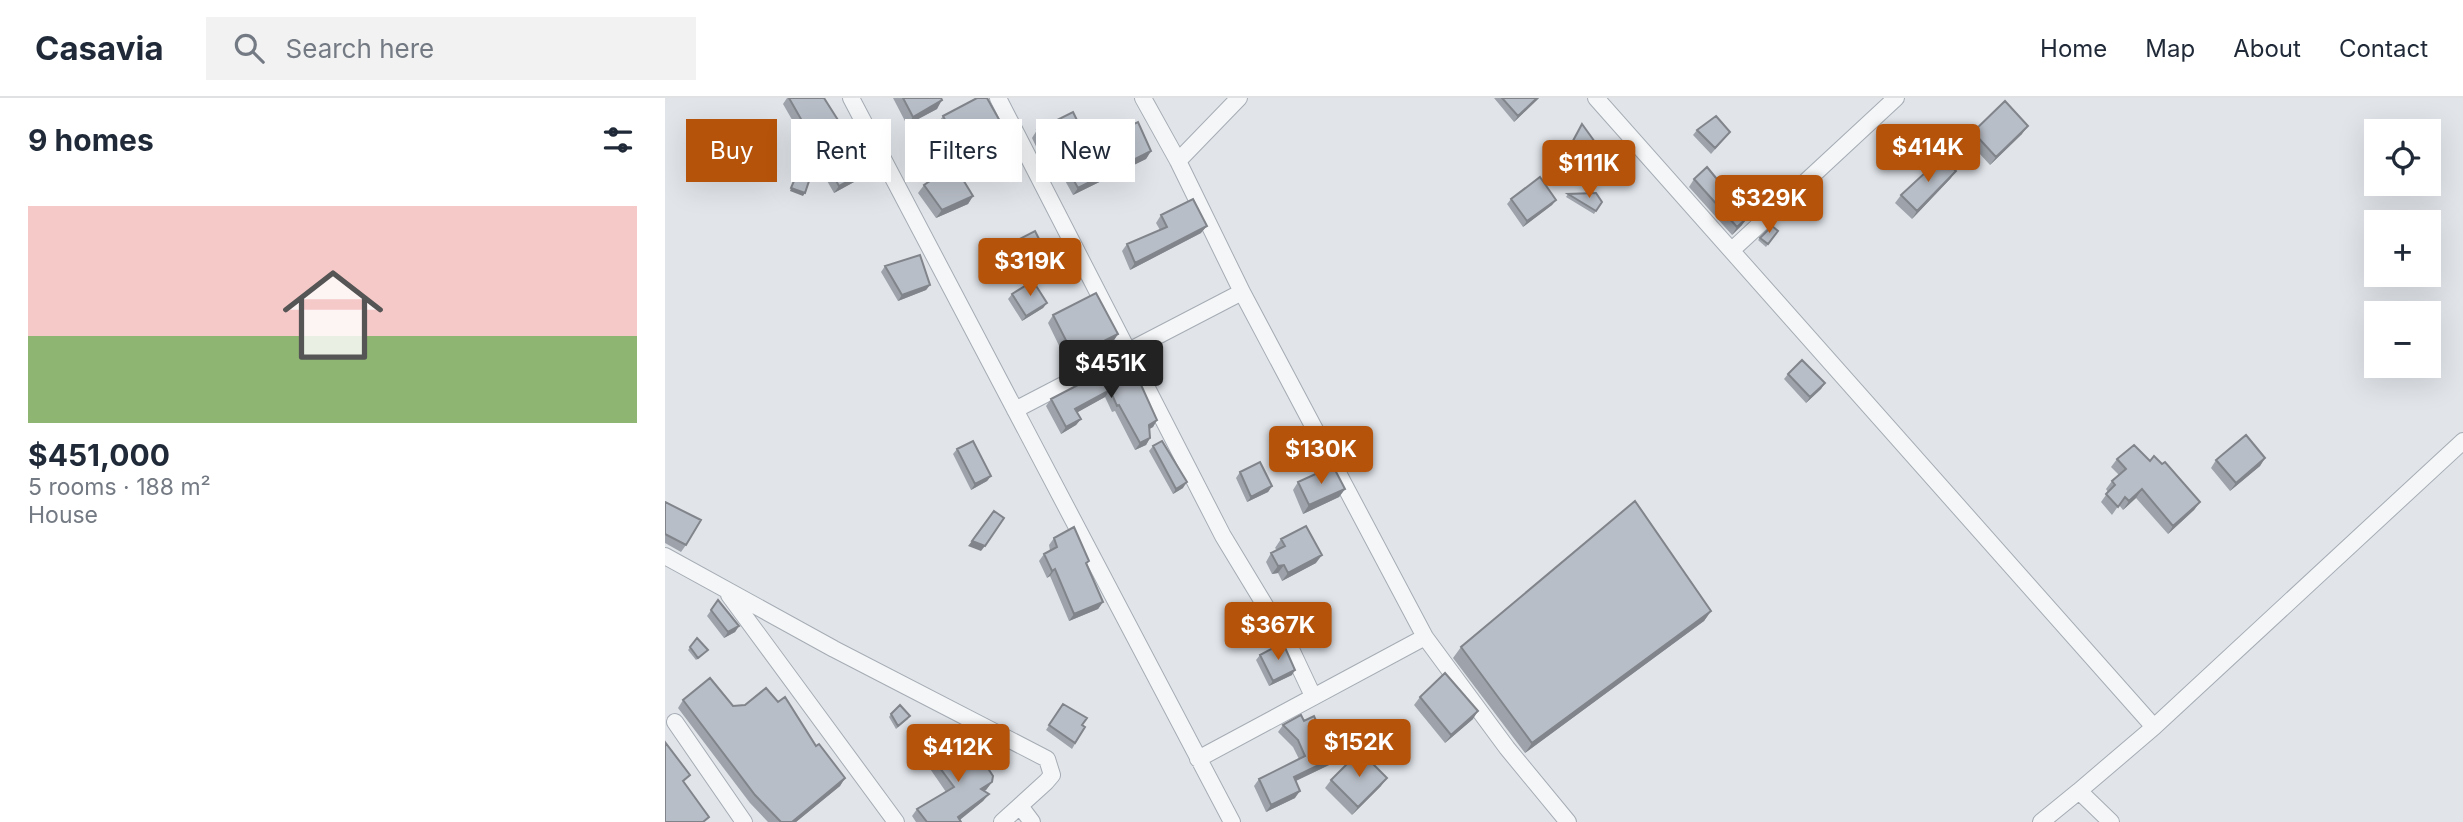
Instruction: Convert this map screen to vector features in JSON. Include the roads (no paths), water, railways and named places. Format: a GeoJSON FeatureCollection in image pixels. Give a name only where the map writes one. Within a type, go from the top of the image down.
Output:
{"type":"FeatureCollection","features":[{"type":"Feature","properties":{"kind":"street"},"geometry":{"type":"LineString","coordinates":[[851,98],[1232,822]]}},
{"type":"Feature","properties":{"kind":"street"},"geometry":{"type":"LineString","coordinates":[[998,98],[1223,536],[1289,645],[1313,696]]}},
{"type":"Feature","properties":{"kind":"street"},"geometry":{"type":"LineString","coordinates":[[1143,98],[1178,161],[1242,292],[1425,637],[1507,748],[1568,822]]}},
{"type":"Feature","properties":{"kind":"street"},"geometry":{"type":"LineString","coordinates":[[1178,161],[1239,98]]}},
{"type":"Feature","properties":{"kind":"street"},"geometry":{"type":"LineString","coordinates":[[1596,98],[2154,727]]}},
{"type":"Feature","properties":{"kind":"street"},"geometry":{"type":"LineString","coordinates":[[1732,250],[1896,98]]}},
{"type":"Feature","properties":{"kind":"street"},"geometry":{"type":"LineString","coordinates":[[1014,410],[1242,292]]}},
{"type":"Feature","properties":{"kind":"street"},"geometry":{"type":"LineString","coordinates":[[2041,822],[2154,727],[2463,441]]}},
{"type":"Feature","properties":{"kind":"street"},"geometry":{"type":"LineString","coordinates":[[665,556],[727,592],[1047,759],[1052,775],[1002,822]]}},
{"type":"Feature","properties":{"kind":"street"},"geometry":{"type":"LineString","coordinates":[[727,592],[896,822]]}},
{"type":"Feature","properties":{"kind":"street"},"geometry":{"type":"LineString","coordinates":[[1199,759],[1425,637]]}},
{"type":"Feature","properties":{"kind":"street"},"geometry":{"type":"LineString","coordinates":[[675,722],[744,822]]}},
{"type":"Feature","properties":{"kind":"street"},"geometry":{"type":"LineString","coordinates":[[2079,791],[2111,822]]}},
{"type":"Feature","properties":{"kind":"street"},"geometry":{"type":"LineString","coordinates":[[1020,806],[1032,822]]}}]}
